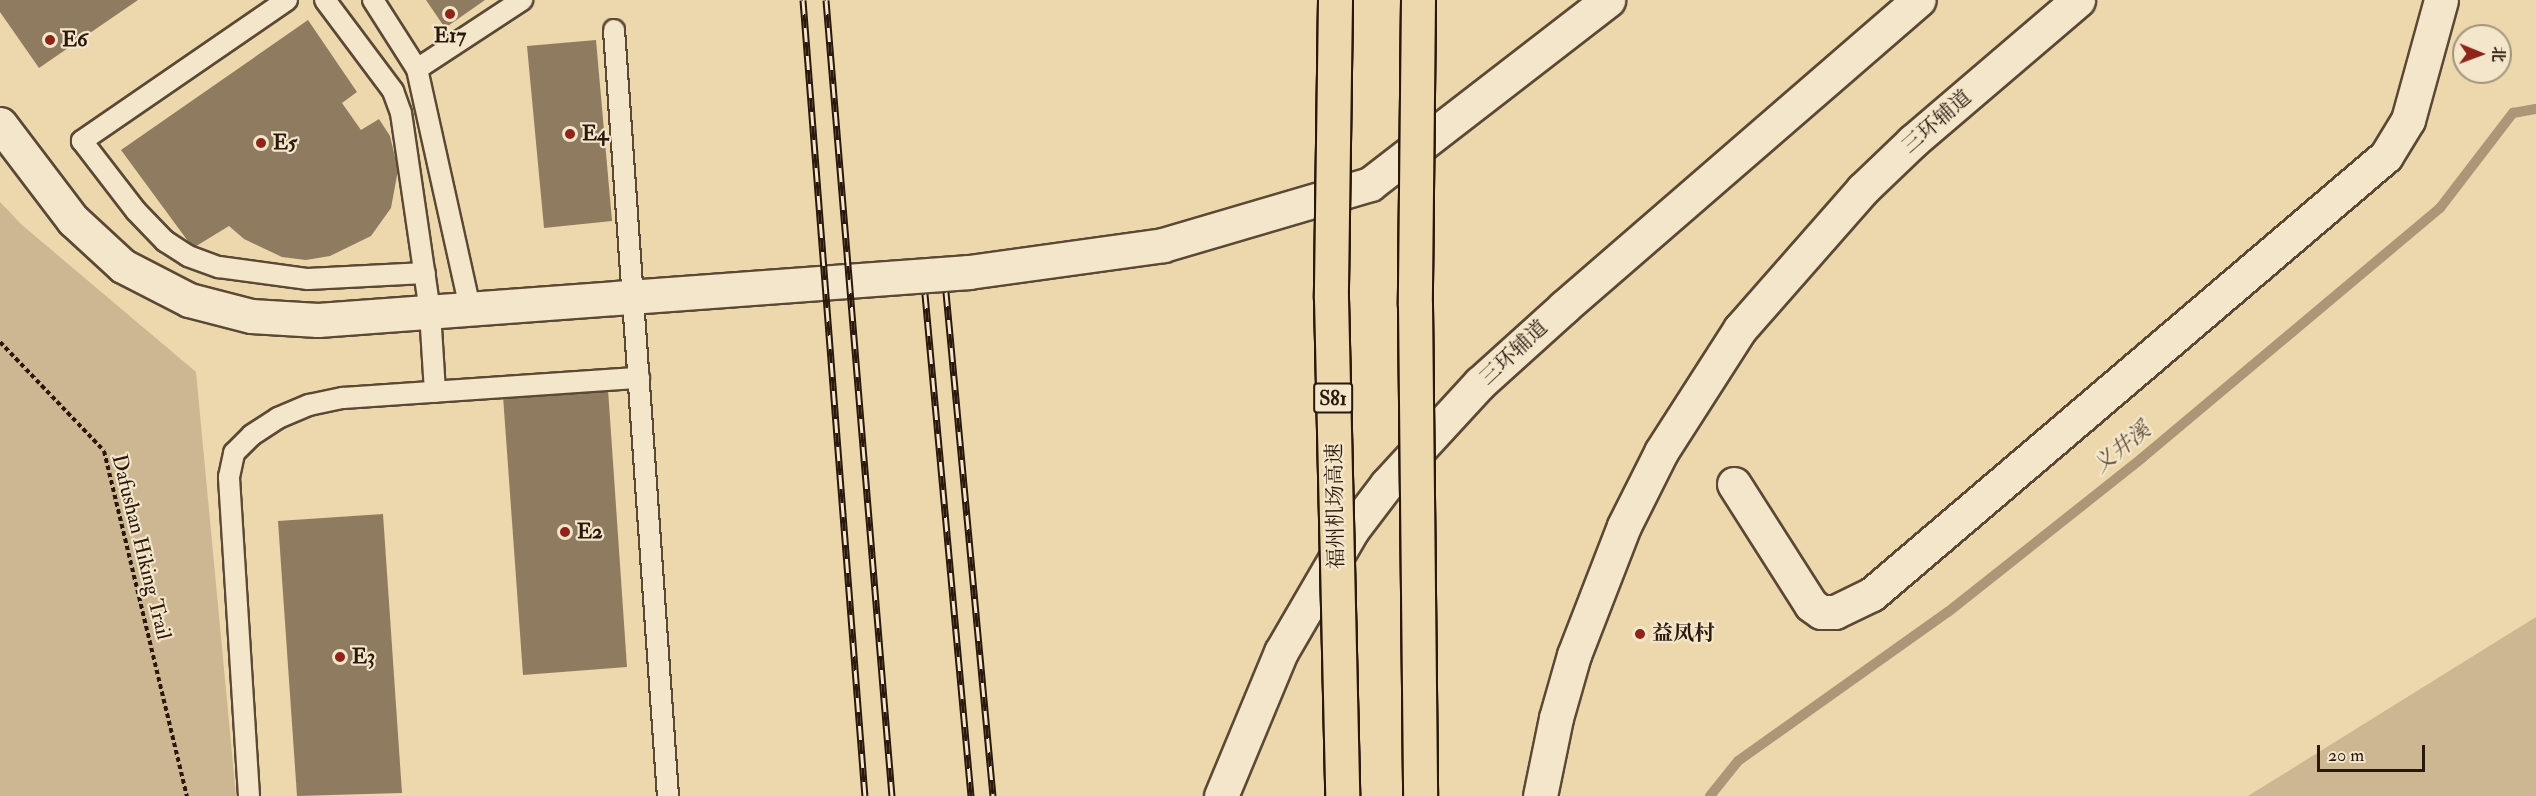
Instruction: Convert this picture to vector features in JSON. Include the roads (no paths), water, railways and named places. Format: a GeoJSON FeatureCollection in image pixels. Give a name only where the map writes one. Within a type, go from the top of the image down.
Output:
{"type":"FeatureCollection","features":[{"type":"Feature","properties":{"kind":"highway","name":"福州机场高速"},"geometry":{"type":"LineString","coordinates":[[1335,0],[1331,298],[1342,796]]}},
{"type":"Feature","properties":{"kind":"highway"},"geometry":{"type":"LineString","coordinates":[[1418,0],[1415,305],[1420,796]]}},
{"type":"Feature","properties":{"kind":"street"},"geometry":{"type":"LineString","coordinates":[[0,124],[95,244],[123,266],[180,296],[219,310],[286,321],[969,272],[1163,245],[1370,184],[1608,0]]}},
{"type":"Feature","properties":{"kind":"street","name":"三环辅道"},"geometry":{"type":"LineString","coordinates":[[1221,796],[1281,652],[1352,530],[1387,484],[1480,383],[1564,307],[1919,0]]}},
{"type":"Feature","properties":{"kind":"street","name":"三环辅道"},"geometry":{"type":"LineString","coordinates":[[1540,796],[1574,655],[1624,526],[1661,452],[1740,329],[1871,181],[2078,0]]}},
{"type":"Feature","properties":{"kind":"street"},"geometry":{"type":"LineString","coordinates":[[1734,484],[1811,605],[1821,612],[1835,612],[1872,594],[2386,156],[2408,120],[2441,0]]}},
{"type":"Feature","properties":{"kind":"lane"},"geometry":{"type":"LineString","coordinates":[[287,0],[82,141],[136,211],[165,241],[188,256],[219,267],[308,279],[425,273]]}},
{"type":"Feature","properties":{"kind":"lane"},"geometry":{"type":"LineString","coordinates":[[325,0],[393,92],[401,113],[430,312],[435,392]]}},
{"type":"Feature","properties":{"kind":"lane"},"geometry":{"type":"LineString","coordinates":[[373,0],[417,69],[470,309]]}},
{"type":"Feature","properties":{"kind":"lane"},"geometry":{"type":"LineString","coordinates":[[417,69],[522,0]]}},
{"type":"Feature","properties":{"kind":"lane"},"geometry":{"type":"LineString","coordinates":[[614,30],[668,796]]}},
{"type":"Feature","properties":{"kind":"lane"},"geometry":{"type":"LineString","coordinates":[[249,796],[229,477],[234,453],[252,435],[309,405],[343,398],[639,378]]}},
{"type":"Feature","properties":{"kind":"waterway","name":"义井溪"},"geometry":{"type":"LineString","coordinates":[[1710,796],[1738,761],[1948,612],[2142,458],[2440,208],[2513,113],[2536,109]]}},
{"type":"Feature","properties":{"kind":"railway"},"geometry":{"type":"LineString","coordinates":[[803,0],[865,796]]}},
{"type":"Feature","properties":{"kind":"railway"},"geometry":{"type":"LineString","coordinates":[[826,0],[892,796]]}},
{"type":"Feature","properties":{"kind":"railway"},"geometry":{"type":"LineString","coordinates":[[946,292],[993,796]]}},
{"type":"Feature","properties":{"kind":"railway"},"geometry":{"type":"LineString","coordinates":[[925,294],[971,796]]}},
{"type":"Feature","properties":{"kind":"place","name":"E17"},"geometry":{"type":"Point","coordinates":[450,14]}},
{"type":"Feature","properties":{"kind":"place","name":"E6"},"geometry":{"type":"Point","coordinates":[50,40]}},
{"type":"Feature","properties":{"kind":"place","name":"E4"},"geometry":{"type":"Point","coordinates":[570,134]}},
{"type":"Feature","properties":{"kind":"place","name":"E5"},"geometry":{"type":"Point","coordinates":[261,143]}},
{"type":"Feature","properties":{"kind":"place","name":"E2"},"geometry":{"type":"Point","coordinates":[565,532]}},
{"type":"Feature","properties":{"kind":"place","name":"益凤村"},"geometry":{"type":"Point","coordinates":[1640,634]}},
{"type":"Feature","properties":{"kind":"place","name":"E3"},"geometry":{"type":"Point","coordinates":[340,657]}}]}
